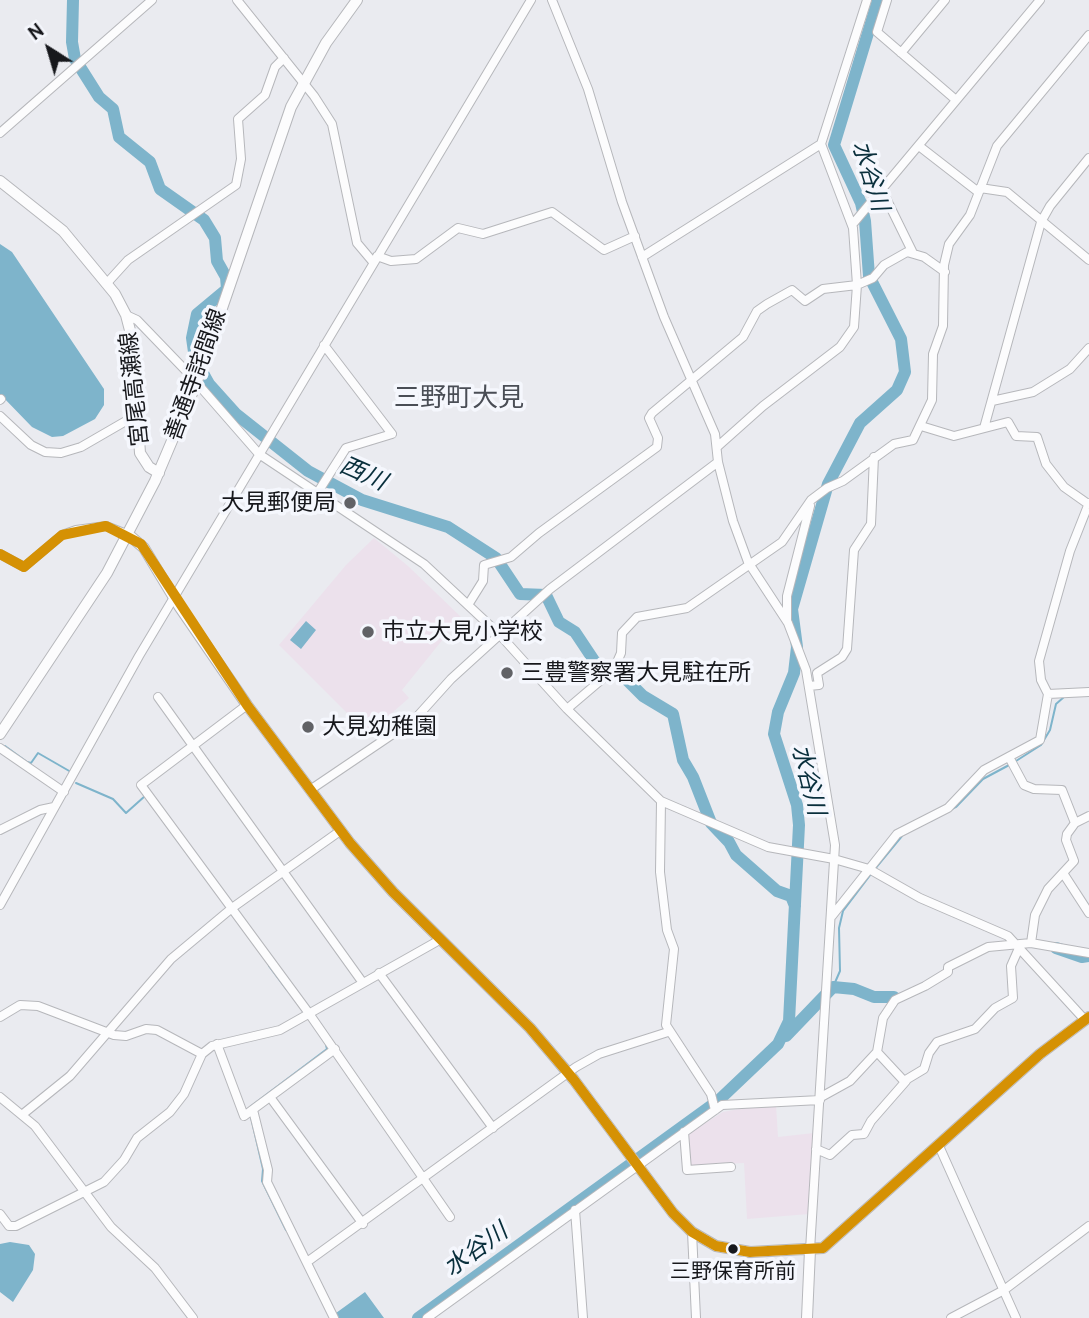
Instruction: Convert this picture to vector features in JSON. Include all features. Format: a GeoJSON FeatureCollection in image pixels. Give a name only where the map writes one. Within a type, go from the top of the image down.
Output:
{"type":"FeatureCollection","features":[{"type":"Feature","properties":{"kind":"main road","name":"善通寺詫間線"},"geometry":{"type":"LineString","coordinates":[[0,734],[128,535],[159,472],[196,384],[275,150],[303,82],[357,0]]}},
{"type":"Feature","properties":{"kind":"main road","name":"宮尾高瀬線"},"geometry":{"type":"LineString","coordinates":[[0,181],[48,216],[108,282],[126,315],[132,338],[140,453],[149,467],[159,472]]}},
{"type":"Feature","properties":{"kind":"main road"},"geometry":{"type":"LineString","coordinates":[[128,535],[144,548],[174,598],[247,705],[340,831],[386,885],[516,1012],[568,1073],[673,1213],[692,1232],[716,1246],[730,1250],[810,1250],[831,1243],[1040,1054],[1088,1021]]}},
{"type":"Feature","properties":{"kind":"main road"},"geometry":{"type":"LineString","coordinates":[[807,1318],[810,1250]]}},
{"type":"Feature","properties":{"kind":"street"},"geometry":{"type":"LineString","coordinates":[[0,133],[152,0]]}},
{"type":"Feature","properties":{"kind":"street"},"geometry":{"type":"LineString","coordinates":[[237,0],[303,82],[332,124],[357,243],[375,259],[416,259],[458,228],[483,234],[552,212],[604,250],[635,236]]}},
{"type":"Feature","properties":{"kind":"street"},"geometry":{"type":"LineString","coordinates":[[0,905],[174,598],[531,0]]}},
{"type":"Feature","properties":{"kind":"street"},"geometry":{"type":"LineString","coordinates":[[552,0],[588,89],[664,317],[715,434],[718,463],[733,521],[748,562],[788,623],[806,670],[819,761],[835,835],[828,996],[810,1250]]}},
{"type":"Feature","properties":{"kind":"street"},"geometry":{"type":"LineString","coordinates":[[716,447],[763,406],[841,346],[854,327],[857,285],[852,225],[821,144],[867,0]]}},
{"type":"Feature","properties":{"kind":"street"},"geometry":{"type":"LineString","coordinates":[[887,0],[877,32],[957,100]]}},
{"type":"Feature","properties":{"kind":"street"},"geometry":{"type":"LineString","coordinates":[[901,53],[945,0]]}},
{"type":"Feature","properties":{"kind":"street"},"geometry":{"type":"LineString","coordinates":[[852,225],[1040,0]]}},
{"type":"Feature","properties":{"kind":"street"},"geometry":{"type":"LineString","coordinates":[[567,709],[614,669],[621,653],[622,633],[637,617],[687,608],[748,562],[782,541],[811,500],[894,444],[913,440],[921,426],[933,388],[933,354],[943,326],[946,252],[970,215],[997,146],[1089,35]]}},
{"type":"Feature","properties":{"kind":"street"},"geometry":{"type":"LineString","coordinates":[[108,282],[128,260],[236,185],[241,159],[238,119],[265,95],[275,67],[284,58]]}},
{"type":"Feature","properties":{"kind":"street"},"geometry":{"type":"LineString","coordinates":[[642,257],[821,144]]}},
{"type":"Feature","properties":{"kind":"street"},"geometry":{"type":"LineString","coordinates":[[919,146],[979,189],[1007,192],[1089,260]]}},
{"type":"Feature","properties":{"kind":"street"},"geometry":{"type":"LineString","coordinates":[[984,428],[1041,222],[1050,206],[1089,158]]}},
{"type":"Feature","properties":{"kind":"street"},"geometry":{"type":"LineString","coordinates":[[882,190],[912,251],[945,272]]}},
{"type":"Feature","properties":{"kind":"street"},"geometry":{"type":"LineString","coordinates":[[468,605],[483,581],[484,565],[511,557],[538,533],[657,447],[657,438],[649,418],[743,337],[757,311],[792,290],[805,301],[823,289],[857,285],[878,274],[891,260],[912,251]]}},
{"type":"Feature","properties":{"kind":"street"},"geometry":{"type":"LineString","coordinates":[[126,315],[137,320],[259,454],[424,564],[500,635],[567,709],[661,801],[768,847],[834,859],[871,871],[933,904],[1008,936],[1088,1021]]}},
{"type":"Feature","properties":{"kind":"street"},"geometry":{"type":"LineString","coordinates":[[318,492],[346,448],[392,434],[324,345]]}},
{"type":"Feature","properties":{"kind":"street"},"geometry":{"type":"LineString","coordinates":[[992,401],[1034,392],[1070,369],[1089,348]]}},
{"type":"Feature","properties":{"kind":"street"},"geometry":{"type":"LineString","coordinates":[[0,416],[31,445],[45,452],[61,453],[81,447],[138,414]]}},
{"type":"Feature","properties":{"kind":"street"},"geometry":{"type":"LineString","coordinates":[[832,916],[871,871],[897,834],[948,808],[984,770],[1011,761],[1040,740],[1048,694],[1041,680],[1039,661],[1070,551],[1089,503],[1064,487],[1045,464],[1037,437],[1016,436],[1008,422],[954,436],[921,426]]}},
{"type":"Feature","properties":{"kind":"street"},"geometry":{"type":"LineString","coordinates":[[809,686],[819,685],[817,673],[842,657],[847,649],[854,550],[871,524],[874,457]]}},
{"type":"Feature","properties":{"kind":"street"},"geometry":{"type":"LineString","coordinates":[[310,790],[415,719],[451,679],[550,589],[718,463]]}},
{"type":"Feature","properties":{"kind":"street"},"geometry":{"type":"LineString","coordinates":[[788,623],[787,596],[811,500]]}},
{"type":"Feature","properties":{"kind":"street"},"geometry":{"type":"LineString","coordinates":[[0,554],[24,567],[62,535],[76,530],[106,526],[128,535]]}},
{"type":"Feature","properties":{"kind":"street"},"geometry":{"type":"LineString","coordinates":[[1048,694],[1089,692]]}},
{"type":"Feature","properties":{"kind":"street"},"geometry":{"type":"LineString","coordinates":[[158,697],[363,983]]}},
{"type":"Feature","properties":{"kind":"street"},"geometry":{"type":"LineString","coordinates":[[247,705],[141,785],[335,1049],[450,1217]]}},
{"type":"Feature","properties":{"kind":"street"},"geometry":{"type":"LineString","coordinates":[[0,748],[64,792]]}},
{"type":"Feature","properties":{"kind":"street"},"geometry":{"type":"LineString","coordinates":[[1011,761],[1024,785],[1034,789],[1062,790],[1075,823]]}},
{"type":"Feature","properties":{"kind":"street"},"geometry":{"type":"LineString","coordinates":[[661,801],[660,872],[667,930],[674,949],[668,1032],[711,1094],[715,1110]]}},
{"type":"Feature","properties":{"kind":"street"},"geometry":{"type":"LineString","coordinates":[[0,830],[40,810],[54,807]]}},
{"type":"Feature","properties":{"kind":"street"},"geometry":{"type":"LineString","coordinates":[[1031,943],[1035,915],[1048,889],[1074,861],[1066,840],[1075,823],[1089,816]]}},
{"type":"Feature","properties":{"kind":"street"},"geometry":{"type":"LineString","coordinates":[[23,1114],[70,1076],[171,959],[232,908],[340,831]]}},
{"type":"Feature","properties":{"kind":"street"},"geometry":{"type":"LineString","coordinates":[[1063,873],[1089,913]]}},
{"type":"Feature","properties":{"kind":"street"},"geometry":{"type":"LineString","coordinates":[[0,1214],[12,1227],[85,1193],[114,1173],[137,1138],[170,1112],[184,1094],[202,1054],[217,1044],[280,1030],[436,942]]}},
{"type":"Feature","properties":{"kind":"street"},"geometry":{"type":"LineString","coordinates":[[427,1318],[722,1105],[821,1099],[850,1081],[877,1052],[883,1018],[895,1000],[948,972],[948,967],[988,947],[1031,943],[1089,953]]}},
{"type":"Feature","properties":{"kind":"street"},"geometry":{"type":"LineString","coordinates":[[816,1149],[830,1155],[852,1135],[864,1134],[871,1121],[906,1081],[924,1069],[929,1053],[937,1042],[975,1030],[995,1008],[1013,999],[1011,966],[1017,946]]}},
{"type":"Feature","properties":{"kind":"street"},"geometry":{"type":"LineString","coordinates":[[379,973],[493,1128]]}},
{"type":"Feature","properties":{"kind":"street"},"geometry":{"type":"LineString","coordinates":[[0,1017],[20,1005],[38,1006],[106,1032],[126,1036],[146,1029],[157,1030],[202,1054]]}},
{"type":"Feature","properties":{"kind":"street"},"geometry":{"type":"LineString","coordinates":[[307,1262],[568,1073],[600,1054],[668,1032]]}},
{"type":"Feature","properties":{"kind":"street"},"geometry":{"type":"LineString","coordinates":[[217,1044],[244,1116],[335,1049]]}},
{"type":"Feature","properties":{"kind":"street"},"geometry":{"type":"LineString","coordinates":[[877,1052],[899,1078],[906,1081]]}},
{"type":"Feature","properties":{"kind":"street"},"geometry":{"type":"LineString","coordinates":[[0,1097],[23,1114],[111,1227],[155,1268],[193,1318]]}},
{"type":"Feature","properties":{"kind":"street"},"geometry":{"type":"LineString","coordinates":[[270,1097],[363,1224]]}},
{"type":"Feature","properties":{"kind":"street"},"geometry":{"type":"LineString","coordinates":[[253,1110],[268,1170],[267,1182],[334,1318]]}},
{"type":"Feature","properties":{"kind":"street"},"geometry":{"type":"LineString","coordinates":[[684,1132],[687,1170],[731,1167]]}},
{"type":"Feature","properties":{"kind":"street"},"geometry":{"type":"LineString","coordinates":[[939,1146],[1016,1318]]}},
{"type":"Feature","properties":{"kind":"street"},"geometry":{"type":"LineString","coordinates":[[575,1210],[583,1318]]}},
{"type":"Feature","properties":{"kind":"street"},"geometry":{"type":"LineString","coordinates":[[951,1318],[1004,1290],[1089,1226]]}},
{"type":"Feature","properties":{"kind":"street"},"geometry":{"type":"LineString","coordinates":[[692,1232],[696,1318]]}},
{"type":"Feature","properties":{"kind":"shaded area"},"geometry":{"type":"Polygon","coordinates":[[[374,538],[408,566],[461,617],[402,690],[409,698],[368,734],[279,645],[346,565],[374,538]]]}},
{"type":"Feature","properties":{"kind":"shaded area"},"geometry":{"type":"Polygon","coordinates":[[[776,1105],[778,1137],[814,1133],[809,1214],[747,1219],[744,1163],[689,1166],[688,1134],[723,1112],[776,1105]]]}},
{"type":"Feature","properties":{"kind":"water"},"geometry":{"type":"Polygon","coordinates":[[[0,244],[12,252],[104,389],[104,405],[95,419],[63,436],[52,437],[32,427],[0,394],[0,244]]]}},
{"type":"Feature","properties":{"kind":"water"},"geometry":{"type":"Polygon","coordinates":[[[306,621],[316,630],[301,649],[290,640],[306,621]]]}},
{"type":"Feature","properties":{"kind":"water"},"geometry":{"type":"Polygon","coordinates":[[[10,1242],[29,1245],[35,1254],[33,1270],[13,1302],[0,1292],[0,1244],[10,1242]]]}},
{"type":"Feature","properties":{"kind":"water"},"geometry":{"type":"Polygon","coordinates":[[[365,1292],[384,1318],[339,1318],[336,1313],[365,1292]]]}},
{"type":"Feature","properties":{"kind":"waterway","name":"西川"},"geometry":{"type":"LineString","coordinates":[[73,0],[72,42],[75,59],[99,97],[113,109],[119,137],[150,162],[160,189],[204,220],[215,238],[217,261],[226,277],[227,289],[197,314],[192,338],[195,359],[209,384],[236,414],[308,471],[362,500],[448,527],[496,558],[520,594],[546,595],[559,622],[575,632],[595,662],[626,679],[643,696],[673,714],[683,760],[693,777],[711,823],[729,842],[736,855],[777,891],[791,896],[795,906]]}},
{"type":"Feature","properties":{"kind":"waterway","name":"水谷川"},"geometry":{"type":"LineString","coordinates":[[418,1318],[719,1100],[778,1044],[789,1021],[799,825],[797,805],[774,734],[778,712],[794,673],[797,647],[792,609],[828,484],[860,423],[897,390],[905,372],[901,339],[869,276],[861,203],[834,145],[878,0]]}},
{"type":"Feature","properties":{"kind":"waterway"},"geometry":{"type":"LineString","coordinates":[[1016,761],[1041,745],[1050,730],[1056,704],[1064,697]]}},
{"type":"Feature","properties":{"kind":"waterway"},"geometry":{"type":"LineString","coordinates":[[5,746],[27,762],[31,763],[38,753],[71,772]]}},
{"type":"Feature","properties":{"kind":"waterway"},"geometry":{"type":"LineString","coordinates":[[931,821],[956,807],[983,779],[1011,764]]}},
{"type":"Feature","properties":{"kind":"waterway"},"geometry":{"type":"LineString","coordinates":[[76,783],[113,799],[126,813],[145,796]]}},
{"type":"Feature","properties":{"kind":"waterway"},"geometry":{"type":"LineString","coordinates":[[874,870],[902,836]]}},
{"type":"Feature","properties":{"kind":"waterway"},"geometry":{"type":"LineString","coordinates":[[833,987],[840,971],[839,928],[843,911],[871,874]]}},
{"type":"Feature","properties":{"kind":"waterway"},"geometry":{"type":"LineString","coordinates":[[1056,948],[1082,957],[1089,956]]}},
{"type":"Feature","properties":{"kind":"waterway"},"geometry":{"type":"LineString","coordinates":[[269,966],[287,990]]}},
{"type":"Feature","properties":{"kind":"waterway"},"geometry":{"type":"LineString","coordinates":[[786,1036],[833,987],[854,989],[874,997],[894,997]]}},
{"type":"Feature","properties":{"kind":"waterway"},"geometry":{"type":"LineString","coordinates":[[250,1107],[327,1049],[326,1045]]}},
{"type":"Feature","properties":{"kind":"waterway"},"geometry":{"type":"LineString","coordinates":[[251,1117],[263,1169],[262,1181],[286,1230]]}},
{"type":"Feature","properties":{"kind":"transit line"},"geometry":{"type":"LineString","coordinates":[[0,554],[24,567],[62,535],[106,526],[141,544],[247,705],[350,843],[393,892],[530,1028],[574,1080],[673,1213],[692,1232],[716,1246],[750,1252],[823,1248],[1040,1054],[1089,1017]]}},
{"type":"Feature","properties":{"kind":"place","name":"大見郵便局"},"geometry":{"type":"Point","coordinates":[350,503]}},
{"type":"Feature","properties":{"kind":"place","name":"市立大見小学校"},"geometry":{"type":"Point","coordinates":[368,632]}},
{"type":"Feature","properties":{"kind":"place","name":"三豊警察署大見駐在所"},"geometry":{"type":"Point","coordinates":[507,673]}},
{"type":"Feature","properties":{"kind":"place","name":"大見幼稚園"},"geometry":{"type":"Point","coordinates":[308,727]}},
{"type":"Feature","properties":{"kind":"place","name":"三野保育所前"},"geometry":{"type":"Point","coordinates":[733,1249]}},
{"type":"Feature","properties":{"kind":"district","name":"三野町大見"},"geometry":{"type":"Point","coordinates":[459,398]}}]}
